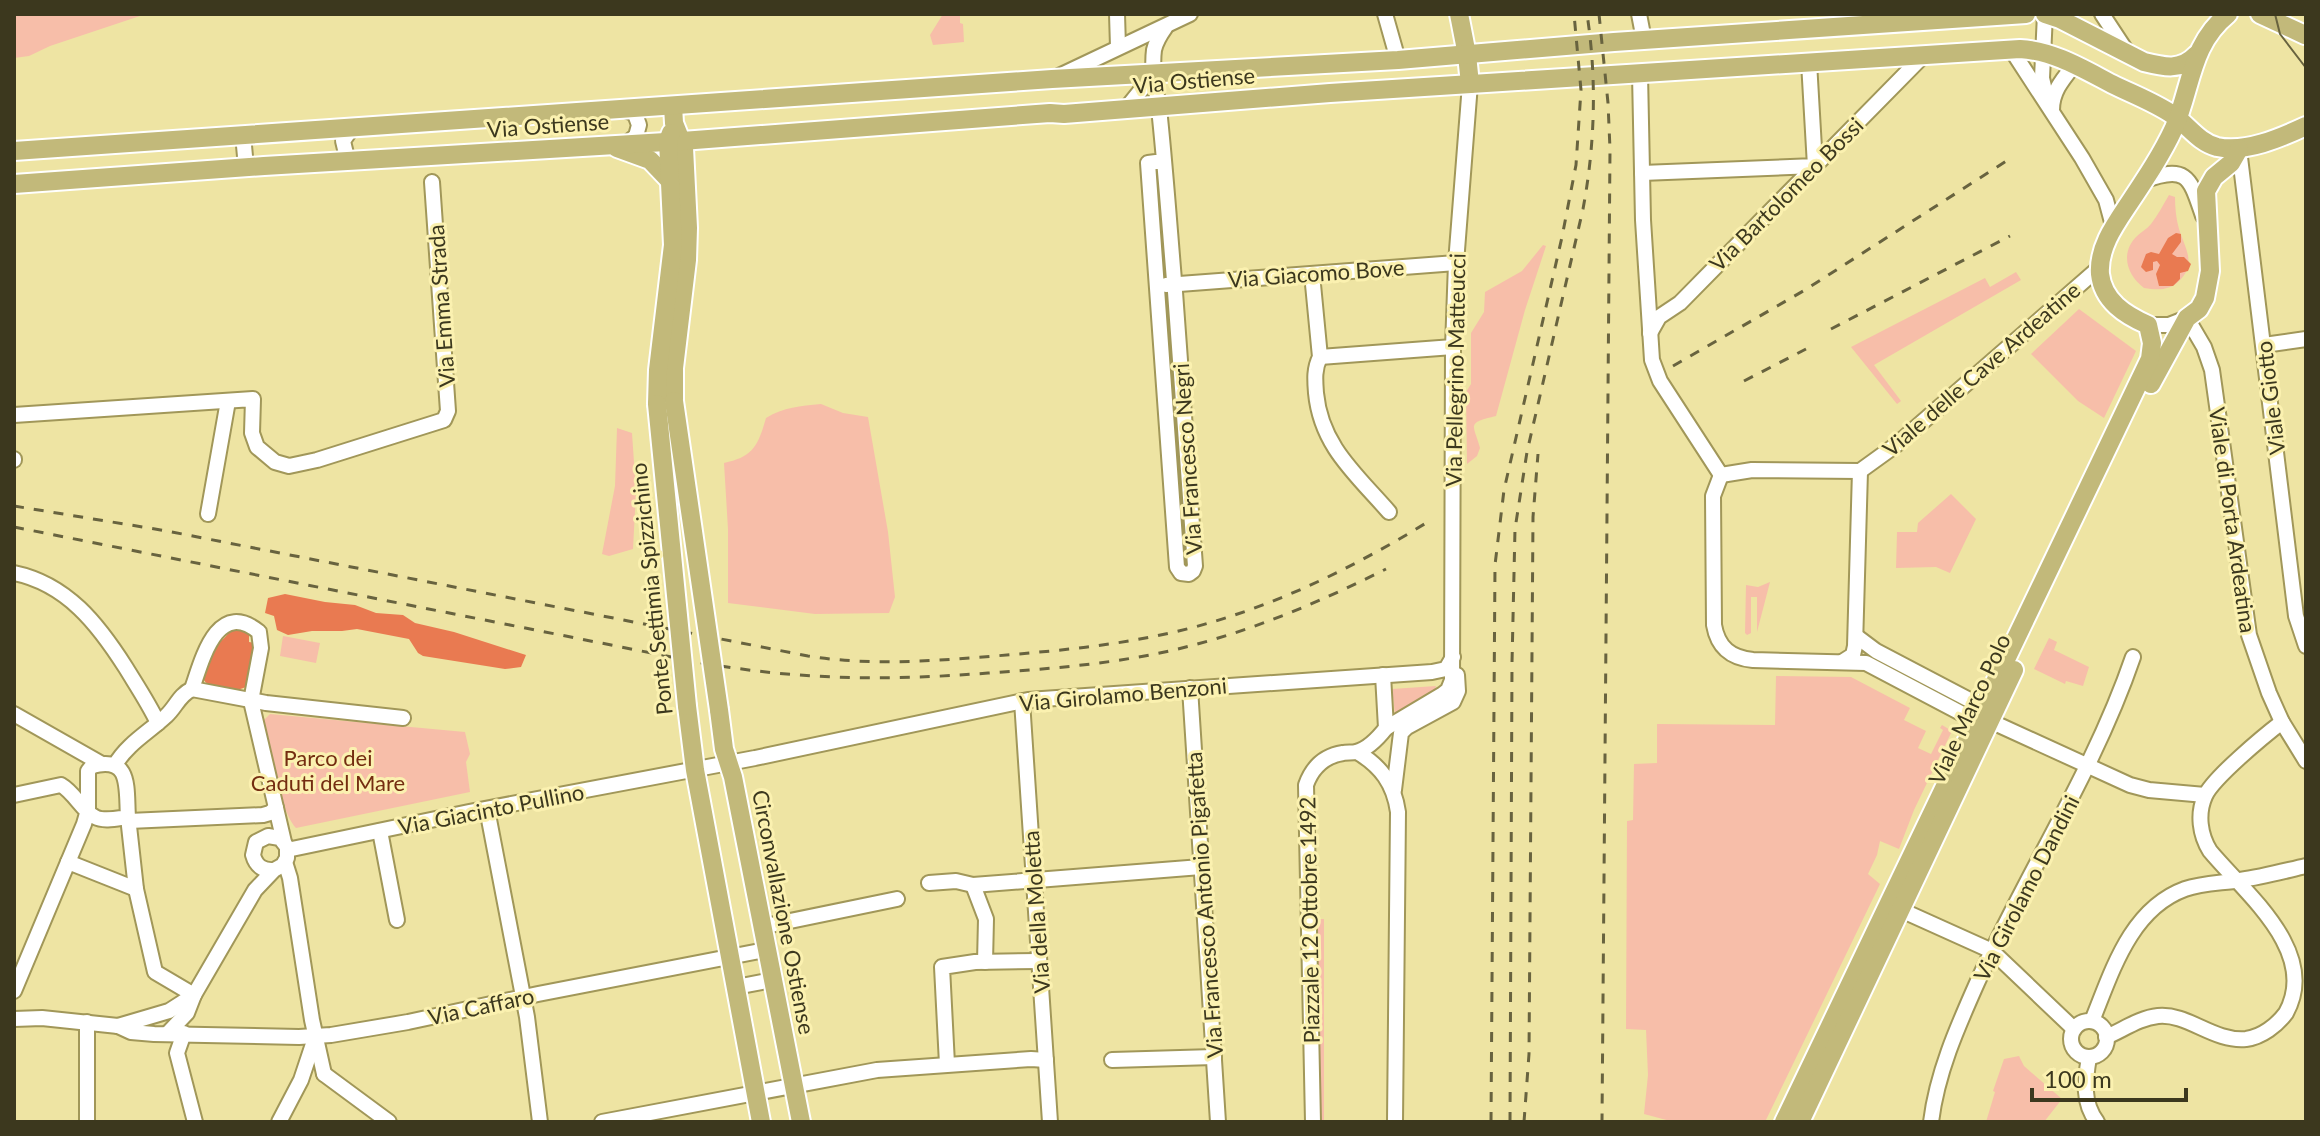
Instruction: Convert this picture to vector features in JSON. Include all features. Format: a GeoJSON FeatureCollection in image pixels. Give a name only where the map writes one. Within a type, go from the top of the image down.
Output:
{"type":"FeatureCollection","features":[{"type":"Feature","properties":{"kind":"main road"},"geometry":{"type":"LineString","coordinates":[[1459,14],[1468,69]]}},
{"type":"Feature","properties":{"kind":"main road","name":"Via Ostiense"},"geometry":{"type":"LineString","coordinates":[[14,184],[1159,108],[1468,69],[1644,40],[1805,22],[2026,14]]}},
{"type":"Feature","properties":{"kind":"main road"},"geometry":{"type":"LineString","coordinates":[[2045,14],[2144,62],[2165,67],[2183,65],[2196,55]]}},
{"type":"Feature","properties":{"kind":"main road"},"geometry":{"type":"LineString","coordinates":[[2148,325],[2114,304],[2103,286],[2100,267],[2106,243],[2113,226],[2163,148],[2177,118],[2196,55],[2205,39],[2228,14]]}},
{"type":"Feature","properties":{"kind":"main road"},"geometry":{"type":"LineString","coordinates":[[2260,14],[2306,35]]}},
{"type":"Feature","properties":{"kind":"main road"},"geometry":{"type":"LineString","coordinates":[[2292,14],[2306,35]]}},
{"type":"Feature","properties":{"kind":"main road","name":"Via Ostiense"},"geometry":{"type":"LineString","coordinates":[[14,151],[623,109],[673,114],[1052,79],[1143,80],[1398,60],[1468,69],[1640,74],[2011,49],[2030,49],[2075,64],[2177,118],[2206,143],[2239,149]]}},
{"type":"Feature","properties":{"kind":"main road"},"geometry":{"type":"LineString","coordinates":[[666,402],[674,368],[688,251],[673,114]]}},
{"type":"Feature","properties":{"kind":"main road"},"geometry":{"type":"LineString","coordinates":[[2187,318],[2199,309],[2207,291],[2210,271],[2205,201],[2207,187],[2231,163],[2239,149],[2306,126]]}},
{"type":"Feature","properties":{"kind":"main road"},"geometry":{"type":"LineString","coordinates":[[2284,135],[2306,133]]}},
{"type":"Feature","properties":{"kind":"main road"},"geometry":{"type":"LineString","coordinates":[[666,402],[659,361],[672,256],[671,182],[675,141]]}},
{"type":"Feature","properties":{"kind":"main road"},"geometry":{"type":"LineString","coordinates":[[606,145],[644,157],[671,182]]}},
{"type":"Feature","properties":{"kind":"main road","name":"Viale Marco Polo"},"geometry":{"type":"LineString","coordinates":[[1784,1122],[1983,717],[2187,318]]}},
{"type":"Feature","properties":{"kind":"main road","name":"Viale Marco Polo"},"geometry":{"type":"LineString","coordinates":[[1800,1122],[1901,910],[1983,717],[2150,359],[2152,343],[2148,325]]}},
{"type":"Feature","properties":{"kind":"main road","name":"Ponte Settimia Spizzichino"},"geometry":{"type":"LineString","coordinates":[[666,402],[695,770]]}},
{"type":"Feature","properties":{"kind":"main road","name":"Ponte Settimia Spizzichino"},"geometry":{"type":"LineString","coordinates":[[666,402],[725,751]]}},
{"type":"Feature","properties":{"kind":"main road","name":"Circonvallazione Ostiense"},"geometry":{"type":"LineString","coordinates":[[725,751],[733,777],[801,1122]]}},
{"type":"Feature","properties":{"kind":"main road"},"geometry":{"type":"LineString","coordinates":[[695,770],[761,1122]]}},
{"type":"Feature","properties":{"kind":"street"},"geometry":{"type":"LineString","coordinates":[[1117,14],[1118,47]]}},
{"type":"Feature","properties":{"kind":"street"},"geometry":{"type":"LineString","coordinates":[[1052,79],[1190,14]]}},
{"type":"Feature","properties":{"kind":"street"},"geometry":{"type":"LineString","coordinates":[[1385,14],[1398,60]]}},
{"type":"Feature","properties":{"kind":"street"},"geometry":{"type":"LineString","coordinates":[[1639,14],[1644,40]]}},
{"type":"Feature","properties":{"kind":"street"},"geometry":{"type":"LineString","coordinates":[[2045,14],[2043,84],[2052,110]]}},
{"type":"Feature","properties":{"kind":"street"},"geometry":{"type":"LineString","coordinates":[[2102,14],[2127,52]]}},
{"type":"Feature","properties":{"kind":"street"},"geometry":{"type":"LineString","coordinates":[[1125,110],[1143,80],[1165,28]]}},
{"type":"Feature","properties":{"kind":"street"},"geometry":{"type":"LineString","coordinates":[[2011,49],[2106,200],[2113,226]]}},
{"type":"Feature","properties":{"kind":"street","name":"Via Bartolomeo Bossi"},"geometry":{"type":"LineString","coordinates":[[1650,333],[1657,319],[1680,303],[1924,55]]}},
{"type":"Feature","properties":{"kind":"street"},"geometry":{"type":"LineString","coordinates":[[1642,173],[1815,166],[1809,62]]}},
{"type":"Feature","properties":{"kind":"street"},"geometry":{"type":"LineString","coordinates":[[2052,110],[2057,87],[2075,64]]}},
{"type":"Feature","properties":{"kind":"street","name":"Via Pellegrino Matteucci"},"geometry":{"type":"LineString","coordinates":[[1453,657],[1453,347],[1468,69]]}},
{"type":"Feature","properties":{"kind":"street"},"geometry":{"type":"LineString","coordinates":[[1640,74],[1645,274],[1652,360],[1657,377],[1721,475]]}},
{"type":"Feature","properties":{"kind":"street","name":"Via Francesco Negri"},"geometry":{"type":"LineString","coordinates":[[1143,80],[1159,108],[1164,161],[1195,566],[1189,574],[1181,573],[1177,567],[1148,163],[1164,161]]}},
{"type":"Feature","properties":{"kind":"street"},"geometry":{"type":"LineString","coordinates":[[623,109],[635,114],[639,125],[636,136],[626,144]]}},
{"type":"Feature","properties":{"kind":"street"},"geometry":{"type":"LineString","coordinates":[[348,162],[343,141],[352,128]]}},
{"type":"Feature","properties":{"kind":"street"},"geometry":{"type":"LineString","coordinates":[[243,135],[246,167]]}},
{"type":"Feature","properties":{"kind":"street","name":"Viale Giotto"},"geometry":{"type":"LineString","coordinates":[[2239,149],[2296,616],[2306,646]]}},
{"type":"Feature","properties":{"kind":"street"},"geometry":{"type":"LineString","coordinates":[[2143,181],[2175,173],[2184,177],[2193,186],[2208,232]]}},
{"type":"Feature","properties":{"kind":"street","name":"Via Emma Strada"},"geometry":{"type":"LineString","coordinates":[[228,401],[253,399],[252,433],[257,447],[275,462],[289,466],[298,466],[446,418],[448,411],[432,182]]}},
{"type":"Feature","properties":{"kind":"street","name":"Via Giacomo Bove"},"geometry":{"type":"LineString","coordinates":[[1175,284],[1456,263]]}},
{"type":"Feature","properties":{"kind":"street","name":"Viale delle Cave Ardeatine"},"geometry":{"type":"LineString","coordinates":[[1860,471],[1896,445],[2100,267]]}},
{"type":"Feature","properties":{"kind":"street"},"geometry":{"type":"LineString","coordinates":[[1312,274],[1320,357],[1315,367],[1320,417],[1337,451],[1389,512]]}},
{"type":"Feature","properties":{"kind":"street"},"geometry":{"type":"LineString","coordinates":[[1157,286],[1175,284]]}},
{"type":"Feature","properties":{"kind":"street"},"geometry":{"type":"LineString","coordinates":[[2148,325],[2169,325],[2187,318]]}},
{"type":"Feature","properties":{"kind":"street","name":"Viale di Porta Ardeatina"},"geometry":{"type":"LineString","coordinates":[[2187,318],[2211,366],[2250,642],[2282,722],[2306,761]]}},
{"type":"Feature","properties":{"kind":"street"},"geometry":{"type":"LineString","coordinates":[[2264,345],[2306,339]]}},
{"type":"Feature","properties":{"kind":"street"},"geometry":{"type":"LineString","coordinates":[[1320,357],[1453,347]]}},
{"type":"Feature","properties":{"kind":"street"},"geometry":{"type":"LineString","coordinates":[[14,415],[228,401],[208,514]]}},
{"type":"Feature","properties":{"kind":"street"},"geometry":{"type":"LineString","coordinates":[[1721,475],[1752,470],[1860,471],[1856,636],[1853,655],[1842,662]]}},
{"type":"Feature","properties":{"kind":"street"},"geometry":{"type":"LineString","coordinates":[[1721,475],[1713,501],[1714,625],[1720,643],[1730,655],[1743,659],[1869,664],[2137,787],[2205,795]]}},
{"type":"Feature","properties":{"kind":"street"},"geometry":{"type":"LineString","coordinates":[[14,573],[53,586],[86,614],[112,647],[158,723]]}},
{"type":"Feature","properties":{"kind":"street"},"geometry":{"type":"LineString","coordinates":[[14,991],[83,827],[88,810],[88,771],[92,766],[109,764],[168,714],[181,696],[192,689],[206,650],[218,630],[228,623],[247,625],[257,630],[261,639],[251,701],[270,811],[283,856]]}},
{"type":"Feature","properties":{"kind":"street"},"geometry":{"type":"LineString","coordinates":[[1856,636],[1983,717]]}},
{"type":"Feature","properties":{"kind":"street"},"geometry":{"type":"LineString","coordinates":[[1394,795],[1403,731],[1456,698],[1459,684],[1453,657]]}},
{"type":"Feature","properties":{"kind":"street","name":"Via Girolamo Benzoni"},"geometry":{"type":"LineString","coordinates":[[695,770],[725,751],[1022,701],[1441,671],[1447,668],[1453,657]]}},
{"type":"Feature","properties":{"kind":"street","name":"Piazzale 12 Ottobre 1492"},"geometry":{"type":"LineString","coordinates":[[1313,1122],[1306,785],[1309,775],[1321,761],[1338,754],[1357,752],[1377,739],[1386,728],[1447,691],[1452,680],[1453,657]]}},
{"type":"Feature","properties":{"kind":"street","name":"Via Girolamo Dandini"},"geometry":{"type":"LineString","coordinates":[[1931,1122],[1945,1060],[1992,951],[2087,766],[2133,657]]}},
{"type":"Feature","properties":{"kind":"street"},"geometry":{"type":"LineString","coordinates":[[1383,675],[1386,728]]}},
{"type":"Feature","properties":{"kind":"street","name":"Via Francesco Antonio Pigafetta"},"geometry":{"type":"LineString","coordinates":[[1190,688],[1218,1122]]}},
{"type":"Feature","properties":{"kind":"street"},"geometry":{"type":"LineString","coordinates":[[192,689],[251,701],[403,718]]}},
{"type":"Feature","properties":{"kind":"street","name":"Via della Moletta"},"geometry":{"type":"LineString","coordinates":[[1022,701],[1050,1122]]}},
{"type":"Feature","properties":{"kind":"street"},"geometry":{"type":"LineString","coordinates":[[14,714],[121,768],[136,889],[155,972],[197,991]]}},
{"type":"Feature","properties":{"kind":"street"},"geometry":{"type":"LineString","coordinates":[[2106,1037],[2144,1019],[2164,1016],[2224,1037],[2246,1039],[2270,1029],[2294,1001],[2299,983],[2296,952],[2284,931],[2210,851],[2204,840],[2201,816],[2205,795],[2240,758],[2282,722]]}},
{"type":"Feature","properties":{"kind":"street"},"geometry":{"type":"LineString","coordinates":[[1357,752],[1381,770],[1394,795],[1398,816],[1395,1122]]}},
{"type":"Feature","properties":{"kind":"street","name":"Via Giacinto Pullino"},"geometry":{"type":"LineString","coordinates":[[283,856],[380,831],[695,770]]}},
{"type":"Feature","properties":{"kind":"street"},"geometry":{"type":"LineString","coordinates":[[14,795],[61,785],[99,819],[223,817],[270,811]]}},
{"type":"Feature","properties":{"kind":"street"},"geometry":{"type":"LineString","coordinates":[[487,809],[523,997],[540,1122]]}},
{"type":"Feature","properties":{"kind":"street"},"geometry":{"type":"LineString","coordinates":[[268,836],[270,811]]}},
{"type":"Feature","properties":{"kind":"street"},"geometry":{"type":"LineString","coordinates":[[380,831],[397,920]]}},
{"type":"Feature","properties":{"kind":"street"},"geometry":{"type":"LineString","coordinates":[[255,890],[255,845],[268,836],[277,837],[290,878],[324,1074],[389,1122]]}},
{"type":"Feature","properties":{"kind":"street"},"geometry":{"type":"LineString","coordinates":[[257,864],[267,870],[283,856]]}},
{"type":"Feature","properties":{"kind":"street"},"geometry":{"type":"LineString","coordinates":[[197,991],[157,1023],[164,1034],[187,1013],[255,890],[283,856]]}},
{"type":"Feature","properties":{"kind":"street"},"geometry":{"type":"LineString","coordinates":[[68,862],[136,889]]}},
{"type":"Feature","properties":{"kind":"street"},"geometry":{"type":"LineString","coordinates":[[2092,1021],[2130,937],[2149,912],[2167,898],[2185,889],[2306,866]]}},
{"type":"Feature","properties":{"kind":"street"},"geometry":{"type":"LineString","coordinates":[[929,883],[956,881],[973,885],[1201,867]]}},
{"type":"Feature","properties":{"kind":"street"},"geometry":{"type":"LineString","coordinates":[[973,885],[986,919],[985,962]]}},
{"type":"Feature","properties":{"kind":"street"},"geometry":{"type":"LineString","coordinates":[[761,927],[897,899]]}},
{"type":"Feature","properties":{"kind":"street"},"geometry":{"type":"LineString","coordinates":[[1901,910],[1992,951],[2074,1029]]}},
{"type":"Feature","properties":{"kind":"street","name":"Via Caffaro"},"geometry":{"type":"LineString","coordinates":[[37,1017],[118,1026],[131,1032],[315,1036],[408,1022],[765,950]]}},
{"type":"Feature","properties":{"kind":"street"},"geometry":{"type":"LineString","coordinates":[[947,1064],[942,967],[1039,961]]}},
{"type":"Feature","properties":{"kind":"street"},"geometry":{"type":"LineString","coordinates":[[736,987],[772,980]]}},
{"type":"Feature","properties":{"kind":"street"},"geometry":{"type":"LineString","coordinates":[[14,1011],[37,1017]]}},
{"type":"Feature","properties":{"kind":"street"},"geometry":{"type":"LineString","coordinates":[[118,1026],[169,1011]]}},
{"type":"Feature","properties":{"kind":"street"},"geometry":{"type":"LineString","coordinates":[[14,1019],[37,1017]]}},
{"type":"Feature","properties":{"kind":"street"},"geometry":{"type":"LineString","coordinates":[[2092,1021],[2102,1027],[2106,1043],[2100,1053],[2089,1057],[2075,1050],[2071,1040],[2074,1029],[2082,1022],[2092,1021]]}},
{"type":"Feature","properties":{"kind":"street"},"geometry":{"type":"LineString","coordinates":[[87,1022],[87,1122]]}},
{"type":"Feature","properties":{"kind":"street"},"geometry":{"type":"LineString","coordinates":[[184,1033],[177,1055],[195,1122]]}},
{"type":"Feature","properties":{"kind":"street"},"geometry":{"type":"LineString","coordinates":[[279,1122],[301,1080],[315,1036]]}},
{"type":"Feature","properties":{"kind":"street"},"geometry":{"type":"LineString","coordinates":[[1112,1060],[1214,1057]]}},
{"type":"Feature","properties":{"kind":"street"},"geometry":{"type":"LineString","coordinates":[[2089,1057],[2085,1093],[2097,1122]]}},
{"type":"Feature","properties":{"kind":"street"},"geometry":{"type":"LineString","coordinates":[[602,1122],[877,1070],[1046,1060]]}},
{"type":"Feature","properties":{"kind":"street"},"geometry":{"type":"LineString","coordinates":[[301,1080],[311,1080],[324,1074]]}},
{"type":"Feature","properties":{"kind":"green space"},"geometry":{"type":"Polygon","coordinates":[[[14,14],[146,14],[29,56],[14,58],[14,14]]]}},
{"type":"Feature","properties":{"kind":"green space"},"geometry":{"type":"Polygon","coordinates":[[[943,14],[960,14],[964,42],[933,45],[930,35],[943,14]]]}},
{"type":"Feature","properties":{"kind":"green space"},"geometry":{"type":"Polygon","coordinates":[[[2169,195],[2175,197],[2178,225],[2188,256],[2187,268],[2171,287],[2144,288],[2130,271],[2128,250],[2136,237],[2154,221],[2169,195]]]}},
{"type":"Feature","properties":{"kind":"green space"},"geometry":{"type":"Polygon","coordinates":[[[1543,245],[1546,246],[1496,416],[1474,426],[1480,448],[1477,456],[1467,464],[1466,392],[1471,384],[1471,333],[1484,312],[1485,292],[1522,271],[1543,245]]]}},
{"type":"Feature","properties":{"kind":"green space"},"geometry":{"type":"Polygon","coordinates":[[[2016,272],[2021,280],[1874,365],[1901,401],[1897,404],[1851,347],[1985,278],[1990,287],[2016,272]]]}},
{"type":"Feature","properties":{"kind":"green space"},"geometry":{"type":"Polygon","coordinates":[[[2079,309],[2136,351],[2104,418],[2078,401],[2031,354],[2079,309]]]}},
{"type":"Feature","properties":{"kind":"green space"},"geometry":{"type":"Polygon","coordinates":[[[821,404],[843,413],[868,417],[888,532],[895,597],[889,613],[815,614],[728,603],[724,463],[742,457],[753,449],[766,418],[786,409],[821,404]]]}},
{"type":"Feature","properties":{"kind":"green space"},"geometry":{"type":"Polygon","coordinates":[[[617,428],[632,433],[636,492],[633,549],[609,556],[602,554],[615,486],[617,428]]]}},
{"type":"Feature","properties":{"kind":"green space"},"geometry":{"type":"Polygon","coordinates":[[[1951,494],[1976,519],[1950,573],[1936,567],[1896,568],[1897,532],[1917,532],[1918,523],[1951,494]]]}},
{"type":"Feature","properties":{"kind":"green space"},"geometry":{"type":"Polygon","coordinates":[[[1770,582],[1757,632],[1757,597],[1751,597],[1751,633],[1747,635],[1746,585],[1758,587],[1770,582]]]}},
{"type":"Feature","properties":{"kind":"green space"},"geometry":{"type":"Polygon","coordinates":[[[283,636],[320,643],[316,663],[280,656],[283,636]]]}},
{"type":"Feature","properties":{"kind":"green space"},"geometry":{"type":"Polygon","coordinates":[[[2049,638],[2057,642],[2054,650],[2089,667],[2083,686],[2066,681],[2065,684],[2034,669],[2049,638]]]}},
{"type":"Feature","properties":{"kind":"green space"},"geometry":{"type":"Polygon","coordinates":[[[1776,676],[1851,677],[1910,708],[1904,720],[1926,731],[1918,748],[1931,754],[1943,730],[1940,728],[1942,725],[1952,731],[1899,849],[1880,841],[1868,874],[1880,884],[1765,1122],[1674,1122],[1644,1114],[1648,1075],[1646,1030],[1626,1029],[1627,821],[1633,820],[1634,764],[1657,763],[1657,724],[1775,725],[1776,676]]]}},
{"type":"Feature","properties":{"kind":"green space"},"geometry":{"type":"Polygon","coordinates":[[[1436,686],[1434,694],[1395,714],[1392,689],[1436,686]]]}},
{"type":"Feature","properties":{"kind":"green space","name":"Parco dei Caduti del Mare"},"geometry":{"type":"Polygon","coordinates":[[[270,714],[465,732],[470,754],[466,762],[470,792],[296,828],[285,807],[276,777],[264,720],[270,714]]]}},
{"type":"Feature","properties":{"kind":"green space"},"geometry":{"type":"Polygon","coordinates":[[[1314,919],[1324,919],[1324,1122],[1320,1122],[1314,919]]]}},
{"type":"Feature","properties":{"kind":"green space"},"geometry":{"type":"Polygon","coordinates":[[[2019,1056],[2024,1066],[2062,1099],[2044,1122],[1986,1122],[2004,1059],[2019,1056]]]}},
{"type":"Feature","properties":{"kind":"shaded area"},"geometry":{"type":"Polygon","coordinates":[[[2176,233],[2181,234],[2181,242],[2172,254],[2184,257],[2191,264],[2188,271],[2180,273],[2180,279],[2173,286],[2159,286],[2156,274],[2160,265],[2157,261],[2153,262],[2153,270],[2146,272],[2141,267],[2146,254],[2159,254],[2168,238],[2176,233]]]}},
{"type":"Feature","properties":{"kind":"shaded area"},"geometry":{"type":"Polygon","coordinates":[[[285,594],[355,605],[376,613],[403,615],[415,623],[526,655],[521,667],[505,669],[423,656],[409,639],[357,629],[288,635],[277,630],[274,616],[265,613],[268,598],[285,594]]]}},
{"type":"Feature","properties":{"kind":"shaded area"},"geometry":{"type":"Polygon","coordinates":[[[231,629],[241,629],[249,634],[249,642],[255,643],[251,677],[246,687],[220,690],[209,685],[201,675],[207,667],[212,649],[231,629]]]}},
{"type":"Feature","properties":{"kind":"tram line"},"geometry":{"type":"LineString","coordinates":[[2275,14],[2280,34],[2306,68]]}},
{"type":"Feature","properties":{"kind":"railway"},"geometry":{"type":"LineString","coordinates":[[1491,1122],[1495,565],[1504,490],[1576,165],[1581,90],[1574,14]]}},
{"type":"Feature","properties":{"kind":"railway"},"geometry":{"type":"LineString","coordinates":[[1510,1122],[1515,529],[1527,452],[1587,185],[1593,87],[1587,14]]}},
{"type":"Feature","properties":{"kind":"railway"},"geometry":{"type":"LineString","coordinates":[[1599,14],[1610,149],[1602,1122]]}},
{"type":"Feature","properties":{"kind":"railway"},"geometry":{"type":"LineString","coordinates":[[1673,366],[1805,290],[2011,158]]}},
{"type":"Feature","properties":{"kind":"railway"},"geometry":{"type":"LineString","coordinates":[[1831,329],[2010,236]]}},
{"type":"Feature","properties":{"kind":"railway"},"geometry":{"type":"LineString","coordinates":[[1744,381],[1806,349]]}},
{"type":"Feature","properties":{"kind":"railway"},"geometry":{"type":"LineString","coordinates":[[1524,1122],[1529,1054],[1533,517],[1538,454]]}},
{"type":"Feature","properties":{"kind":"railway"},"geometry":{"type":"LineString","coordinates":[[14,506],[167,531],[808,656],[878,662],[948,660],[1083,648],[1148,638],[1205,624],[1273,601],[1338,572],[1431,520]]}},
{"type":"Feature","properties":{"kind":"railway"},"geometry":{"type":"LineString","coordinates":[[14,527],[697,662],[806,676],[914,677],[1079,665],[1147,656],[1253,627],[1386,569]]}}]}
